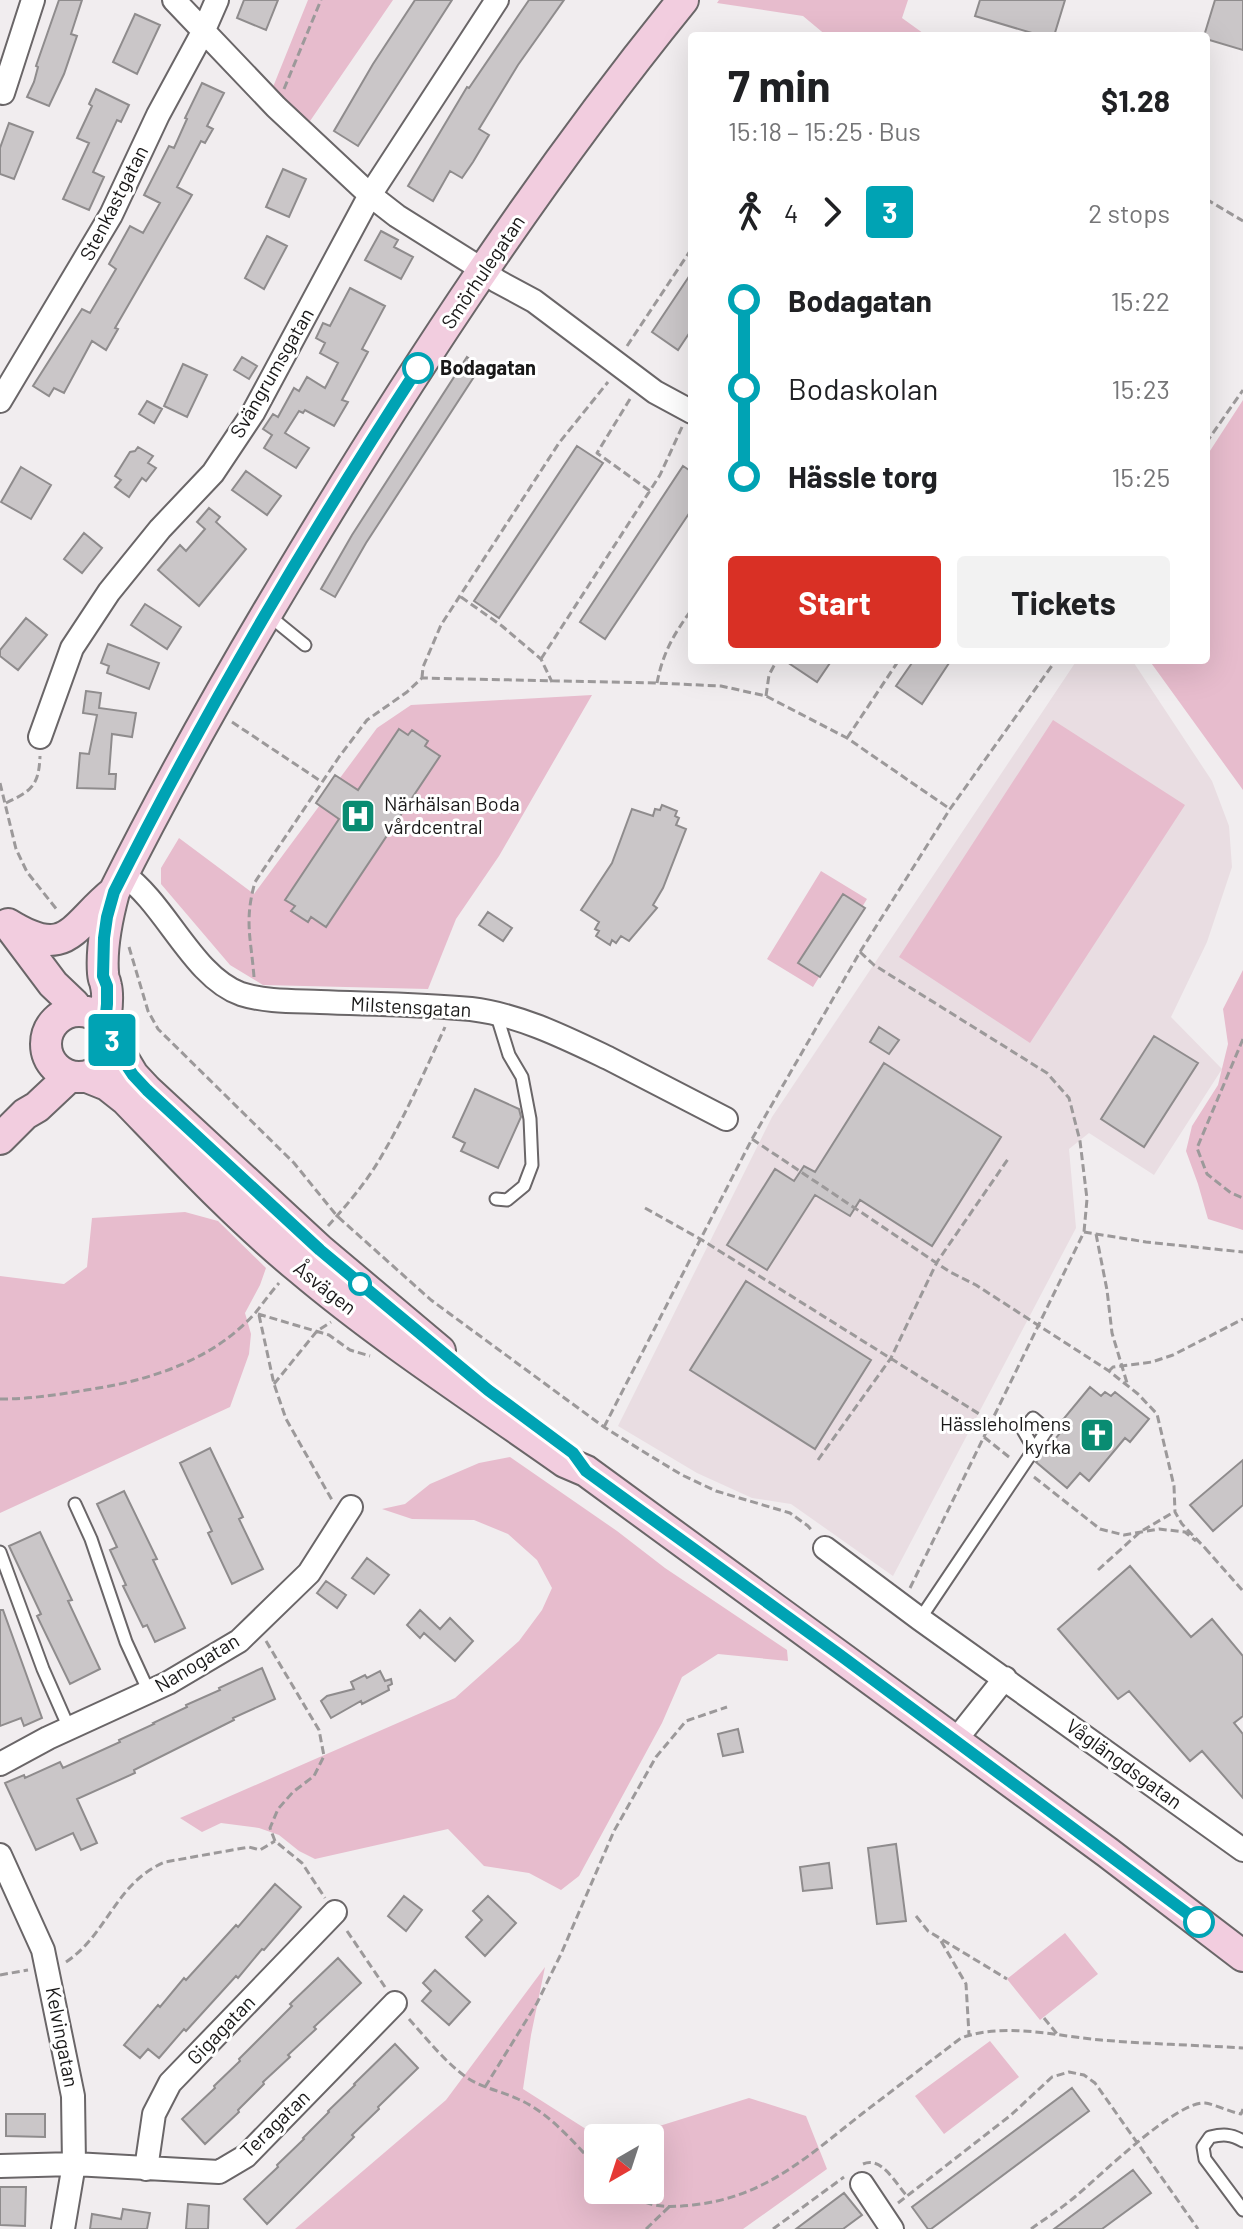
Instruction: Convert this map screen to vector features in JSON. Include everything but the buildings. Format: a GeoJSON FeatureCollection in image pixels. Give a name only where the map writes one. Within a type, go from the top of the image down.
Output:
{"type":"FeatureCollection","features":[{"type":"Feature","properties":{"kind":"street"},"geometry":{"type":"LineString","coordinates":[[3,93],[33,0]]}},
{"type":"Feature","properties":{"kind":"street"},"geometry":{"type":"LineString","coordinates":[[174,0],[276,107],[370,195],[497,281],[534,301],[655,392],[688,410]]}},
{"type":"Feature","properties":{"kind":"street","name":"Stenkastgatan"},"geometry":{"type":"LineString","coordinates":[[0,401],[111,215],[217,0]]}},
{"type":"Feature","properties":{"kind":"street","name":"Svängrumsgatan"},"geometry":{"type":"LineString","coordinates":[[40,737],[72,648],[109,592],[160,529],[213,473],[253,413],[370,195],[497,0]]}},
{"type":"Feature","properties":{"kind":"street","name":"Smörhulegatan"},"geometry":{"type":"LineString","coordinates":[[93,1021],[107,986],[103,976],[104,938],[107,917],[119,883],[267,613],[347,479],[483,270],[622,77],[683,0]]}},
{"type":"Feature","properties":{"kind":"street","name":"Smörhulegatan"},"geometry":{"type":"LineString","coordinates":[[75,930],[119,883]]}},
{"type":"Feature","properties":{"kind":"street","name":"Milstensgatan"},"geometry":{"type":"LineString","coordinates":[[119,883],[142,890],[207,970],[240,994],[282,1001],[385,1003],[496,1013],[551,1030],[726,1119]]}},
{"type":"Feature","properties":{"kind":"street"},"geometry":{"type":"LineString","coordinates":[[3,926],[48,941],[58,940],[75,930]]}},
{"type":"Feature","properties":{"kind":"street"},"geometry":{"type":"LineString","coordinates":[[3,926],[47,1011],[47,1044],[54,1066],[79,1076]]}},
{"type":"Feature","properties":{"kind":"street","name":"Åsvägen"},"geometry":{"type":"LineString","coordinates":[[3,926],[53,984],[93,1021],[147,1090],[308,1240],[464,1370],[573,1453],[586,1471]]}},
{"type":"Feature","properties":{"kind":"street"},"geometry":{"type":"LineString","coordinates":[[0,1139],[25,1114],[79,1076],[97,1072],[108,1061],[112,1051],[93,1021],[60,1016],[52,1024],[40,1082],[25,1114]]}},
{"type":"Feature","properties":{"kind":"street","name":"Åsvägen"},"geometry":{"type":"LineString","coordinates":[[79,1076],[107,1085],[126,1100],[232,1210],[322,1287],[565,1462],[586,1471],[1107,1852],[1243,1956]]}},
{"type":"Feature","properties":{"kind":"street","name":"Nanogatan"},"geometry":{"type":"LineString","coordinates":[[0,1764],[69,1728],[168,1683],[239,1641],[309,1573],[347,1514]]}},
{"type":"Feature","properties":{"kind":"street","name":"Våglängdsgatan"},"geometry":{"type":"LineString","coordinates":[[825,1548],[1243,1850]]}},
{"type":"Feature","properties":{"kind":"street"},"geometry":{"type":"LineString","coordinates":[[955,1741],[1005,1678]]}},
{"type":"Feature","properties":{"kind":"street","name":"Kelvingatan"},"geometry":{"type":"LineString","coordinates":[[0,1855],[43,1950],[73,2096],[74,2164],[63,2229]]}},
{"type":"Feature","properties":{"kind":"street","name":"Gigagatan"},"geometry":{"type":"LineString","coordinates":[[146,2169],[154,2114],[170,2083],[335,1912]]}},
{"type":"Feature","properties":{"kind":"street","name":"Teragatan"},"geometry":{"type":"LineString","coordinates":[[0,2166],[74,2164],[219,2172],[246,2156],[395,2003]]}},
{"type":"Feature","properties":{"kind":"street"},"geometry":{"type":"LineString","coordinates":[[862,2184],[887,2222]]}},
{"type":"Feature","properties":{"kind":"lane"},"geometry":{"type":"LineString","coordinates":[[267,613],[305,645]]}},
{"type":"Feature","properties":{"kind":"lane"},"geometry":{"type":"LineString","coordinates":[[496,1013],[509,1055],[525,1088],[532,1165],[524,1186],[507,1200],[496,1199]]}},
{"type":"Feature","properties":{"kind":"lane"},"geometry":{"type":"LineString","coordinates":[[911,1612],[1034,1449]]}},
{"type":"Feature","properties":{"kind":"lane"},"geometry":{"type":"LineString","coordinates":[[75,1504],[91,1539],[126,1642],[149,1692]]}},
{"type":"Feature","properties":{"kind":"lane"},"geometry":{"type":"LineString","coordinates":[[0,1552],[43,1669],[69,1728]]}},
{"type":"Feature","properties":{"kind":"lane"},"geometry":{"type":"LineString","coordinates":[[1243,2141],[1234,2135],[1221,2134],[1210,2137],[1203,2147],[1205,2159],[1243,2210]]}},
{"type":"Feature","properties":{"kind":"path"},"geometry":{"type":"LineString","coordinates":[[276,107],[321,0]]}},
{"type":"Feature","properties":{"kind":"path"},"geometry":{"type":"LineString","coordinates":[[1210,201],[1243,221]]}},
{"type":"Feature","properties":{"kind":"path"},"geometry":{"type":"LineString","coordinates":[[255,997],[248,905],[255,882],[367,720],[422,678],[423,667],[441,625],[559,443],[618,365],[688,254]]}},
{"type":"Feature","properties":{"kind":"path"},"geometry":{"type":"LineString","coordinates":[[641,382],[597,453],[650,491]]}},
{"type":"Feature","properties":{"kind":"path"},"geometry":{"type":"LineString","coordinates":[[1210,437],[1243,390]]}},
{"type":"Feature","properties":{"kind":"path"},"geometry":{"type":"LineString","coordinates":[[541,659],[660,475],[688,415]]}},
{"type":"Feature","properties":{"kind":"path"},"geometry":{"type":"LineString","coordinates":[[461,597],[541,659],[552,682]]}},
{"type":"Feature","properties":{"kind":"path"},"geometry":{"type":"LineString","coordinates":[[657,683],[671,639],[688,615]]}},
{"type":"Feature","properties":{"kind":"path"},"geometry":{"type":"LineString","coordinates":[[766,696],[769,675],[775,664]]}},
{"type":"Feature","properties":{"kind":"path"},"geometry":{"type":"LineString","coordinates":[[847,738],[896,664]]}},
{"type":"Feature","properties":{"kind":"path"},"geometry":{"type":"LineString","coordinates":[[604,1427],[752,1139],[860,952],[950,809],[1053,664]]}},
{"type":"Feature","properties":{"kind":"path"},"geometry":{"type":"LineString","coordinates":[[422,678],[721,686],[766,696],[847,738],[950,809]]}},
{"type":"Feature","properties":{"kind":"path"},"geometry":{"type":"LineString","coordinates":[[226,718],[322,782]]}},
{"type":"Feature","properties":{"kind":"path"},"geometry":{"type":"LineString","coordinates":[[6,803],[35,785],[40,737]]}},
{"type":"Feature","properties":{"kind":"path"},"geometry":{"type":"LineString","coordinates":[[0,783],[16,849],[27,872],[75,930]]}},
{"type":"Feature","properties":{"kind":"path"},"geometry":{"type":"LineString","coordinates":[[104,938],[127,939],[148,1011],[158,1029],[294,1163],[337,1216],[431,1300],[604,1427],[682,1475],[716,1491],[790,1513],[808,1526],[825,1548]]}},
{"type":"Feature","properties":{"kind":"path"},"geometry":{"type":"LineString","coordinates":[[860,952],[874,965],[1047,1073],[1069,1098],[1080,1141],[1087,1199],[1084,1232],[984,1437],[911,1612]]}},
{"type":"Feature","properties":{"kind":"path"},"geometry":{"type":"LineString","coordinates":[[323,1232],[362,1185],[394,1135],[449,1020],[450,1008]]}},
{"type":"Feature","properties":{"kind":"path"},"geometry":{"type":"LineString","coordinates":[[1243,1039],[1197,1148],[1207,1174],[1231,1193],[1243,1198]]}},
{"type":"Feature","properties":{"kind":"path"},"geometry":{"type":"LineString","coordinates":[[752,1139],[1128,1386],[1157,1414],[1174,1486],[1175,1512],[1182,1524],[1243,1591]]}},
{"type":"Feature","properties":{"kind":"path"},"geometry":{"type":"LineString","coordinates":[[818,1460],[891,1358],[937,1262],[1008,1159]]}},
{"type":"Feature","properties":{"kind":"path"},"geometry":{"type":"LineString","coordinates":[[645,1208],[702,1240],[992,1422]]}},
{"type":"Feature","properties":{"kind":"path"},"geometry":{"type":"LineString","coordinates":[[1084,1232],[1243,1252]]}},
{"type":"Feature","properties":{"kind":"path"},"geometry":{"type":"LineString","coordinates":[[1096,1234],[1112,1333],[1128,1386]]}},
{"type":"Feature","properties":{"kind":"path"},"geometry":{"type":"LineString","coordinates":[[0,1399],[37,1398],[155,1376],[194,1359],[226,1338],[254,1314],[283,1276]]}},
{"type":"Feature","properties":{"kind":"path"},"geometry":{"type":"LineString","coordinates":[[254,1314],[258,1314],[274,1384],[286,1419],[347,1514]]}},
{"type":"Feature","properties":{"kind":"path"},"geometry":{"type":"LineString","coordinates":[[274,1384],[317,1331],[338,1317]]}},
{"type":"Feature","properties":{"kind":"path"},"geometry":{"type":"LineString","coordinates":[[1109,1371],[1113,1367],[1152,1362],[1173,1355],[1243,1319]]}},
{"type":"Feature","properties":{"kind":"path"},"geometry":{"type":"LineString","coordinates":[[984,1437],[1100,1529],[1124,1535],[1159,1529],[1185,1532],[1206,1549]]}},
{"type":"Feature","properties":{"kind":"path"},"geometry":{"type":"LineString","coordinates":[[1098,1570],[1140,1532],[1175,1512]]}},
{"type":"Feature","properties":{"kind":"path"},"geometry":{"type":"LineString","coordinates":[[255,1624],[319,1730],[324,1756],[314,1776],[278,1809],[270,1828],[275,1841],[302,1863],[395,2003],[449,2063],[467,2078],[520,2100],[548,2118],[584,2154]]}},
{"type":"Feature","properties":{"kind":"path"},"geometry":{"type":"LineString","coordinates":[[485,2087],[537,2003],[614,1831],[656,1757],[686,1721],[727,1707]]}},
{"type":"Feature","properties":{"kind":"path"},"geometry":{"type":"LineString","coordinates":[[0,1975],[48,1970],[82,1951],[120,1898],[154,1867],[165,1862],[249,1847],[260,1850],[275,1841]]}},
{"type":"Feature","properties":{"kind":"path"},"geometry":{"type":"LineString","coordinates":[[916,1916],[928,1931],[1007,1979]]}},
{"type":"Feature","properties":{"kind":"path"},"geometry":{"type":"LineString","coordinates":[[940,1938],[966,1984],[969,2035]]}},
{"type":"Feature","properties":{"kind":"path"},"geometry":{"type":"LineString","coordinates":[[1044,2018],[1058,2035]]}},
{"type":"Feature","properties":{"kind":"path"},"geometry":{"type":"LineString","coordinates":[[651,2204],[670,2206],[716,2202],[761,2187],[797,2165],[961,2038],[981,2031],[1243,2048]]}},
{"type":"Feature","properties":{"kind":"path"},"geometry":{"type":"LineString","coordinates":[[887,2222],[1052,2077],[1069,2072],[1084,2075],[1095,2083],[1195,2228]]}},
{"type":"Feature","properties":{"kind":"path"},"geometry":{"type":"LineString","coordinates":[[1031,2229],[1077,2196],[1137,2142],[1184,2109],[1205,2103],[1227,2111],[1242,2112]]}},
{"type":"Feature","properties":{"kind":"path"},"geometry":{"type":"LineString","coordinates":[[646,2229],[670,2206]]}},
{"type":"Feature","properties":{"kind":"shaded area"},"geometry":{"type":"Polygon","coordinates":[[[308,0],[393,0],[308,124],[273,87],[308,0]]]}},
{"type":"Feature","properties":{"kind":"shaded area"},"geometry":{"type":"Polygon","coordinates":[[[719,0],[908,0],[902,18],[921,32],[822,32],[803,16],[717,3],[719,0]]]}},
{"type":"Feature","properties":{"kind":"shaded area"},"geometry":{"type":"Polygon","coordinates":[[[1243,400],[1243,790],[1152,664],[1210,664],[1210,451],[1243,400]]]}},
{"type":"Feature","properties":{"kind":"shaded area"},"geometry":{"type":"Polygon","coordinates":[[[1074,664],[1135,664],[1212,781],[1229,826],[1232,867],[1207,942],[1171,1017],[1222,1069],[1154,1175],[1089,1133],[1069,1149],[1076,1228],[893,1576],[791,1504],[752,1498],[697,1473],[618,1426],[772,1117],[1074,664]]]}},
{"type":"Feature","properties":{"kind":"shaded area"},"geometry":{"type":"Polygon","coordinates":[[[592,695],[499,856],[456,919],[428,989],[263,985],[230,965],[161,884],[161,868],[179,838],[254,894],[377,728],[411,705],[592,695]]]}},
{"type":"Feature","properties":{"kind":"shaded area"},"geometry":{"type":"Polygon","coordinates":[[[1053,720],[1185,805],[1030,1043],[899,957],[1053,720]]]}},
{"type":"Feature","properties":{"kind":"shaded area"},"geometry":{"type":"Polygon","coordinates":[[[821,871],[867,899],[813,987],[767,959],[821,871]]]}},
{"type":"Feature","properties":{"kind":"shaded area"},"geometry":{"type":"Polygon","coordinates":[[[1243,970],[1243,1230],[1208,1219],[1186,1151],[1192,1126],[1218,1085],[1228,1044],[1223,1009],[1243,970]]]}},
{"type":"Feature","properties":{"kind":"shaded area"},"geometry":{"type":"Polygon","coordinates":[[[185,1212],[218,1221],[266,1268],[245,1313],[251,1334],[249,1354],[230,1407],[0,1513],[0,1276],[64,1284],[87,1267],[92,1218],[185,1212]]]}},
{"type":"Feature","properties":{"kind":"shaded area"},"geometry":{"type":"Polygon","coordinates":[[[510,1457],[665,1568],[787,1650],[788,1661],[718,1654],[682,1677],[662,1723],[579,1876],[561,1890],[529,1873],[484,1866],[448,1829],[315,1859],[279,1835],[259,1828],[221,1823],[202,1832],[180,1818],[455,1698],[519,1641],[542,1610],[552,1588],[537,1560],[508,1534],[474,1520],[412,1519],[382,1509],[405,1504],[430,1484],[479,1463],[510,1457]]]}},
{"type":"Feature","properties":{"kind":"shaded area"},"geometry":{"type":"Polygon","coordinates":[[[1065,1933],[1098,1974],[1040,2020],[1007,1979],[1065,1933]]]}},
{"type":"Feature","properties":{"kind":"shaded area"},"geometry":{"type":"Polygon","coordinates":[[[545,1967],[523,2089],[584,2128],[584,2204],[664,2204],[664,2125],[749,2098],[806,2116],[827,2169],[743,2229],[295,2229],[446,2100],[545,1967]]]}},
{"type":"Feature","properties":{"kind":"shaded area"},"geometry":{"type":"Polygon","coordinates":[[[990,2041],[1019,2077],[944,2134],[915,2096],[990,2041]]]}},
{"type":"Feature","properties":{"kind":"bus line","name":"3"},"geometry":{"type":"LineString","coordinates":[[418,368],[282,586],[114,892],[104,938],[103,976],[107,986],[105,1024],[112,1040],[133,1075],[147,1090],[320,1250],[402,1321],[573,1453],[586,1471],[1199,1922]]}},
{"type":"Feature","properties":{"kind":"place","name":"Bodagatan"},"geometry":{"type":"Point","coordinates":[418,368]}},
{"type":"Feature","properties":{"kind":"place","name":"Närhälsan Boda vårdcentral"},"geometry":{"type":"Point","coordinates":[358,816]}},
{"type":"Feature","properties":{"kind":"place","name":"Hässleholmens kyrka"},"geometry":{"type":"Point","coordinates":[1097,1435]}}]}
